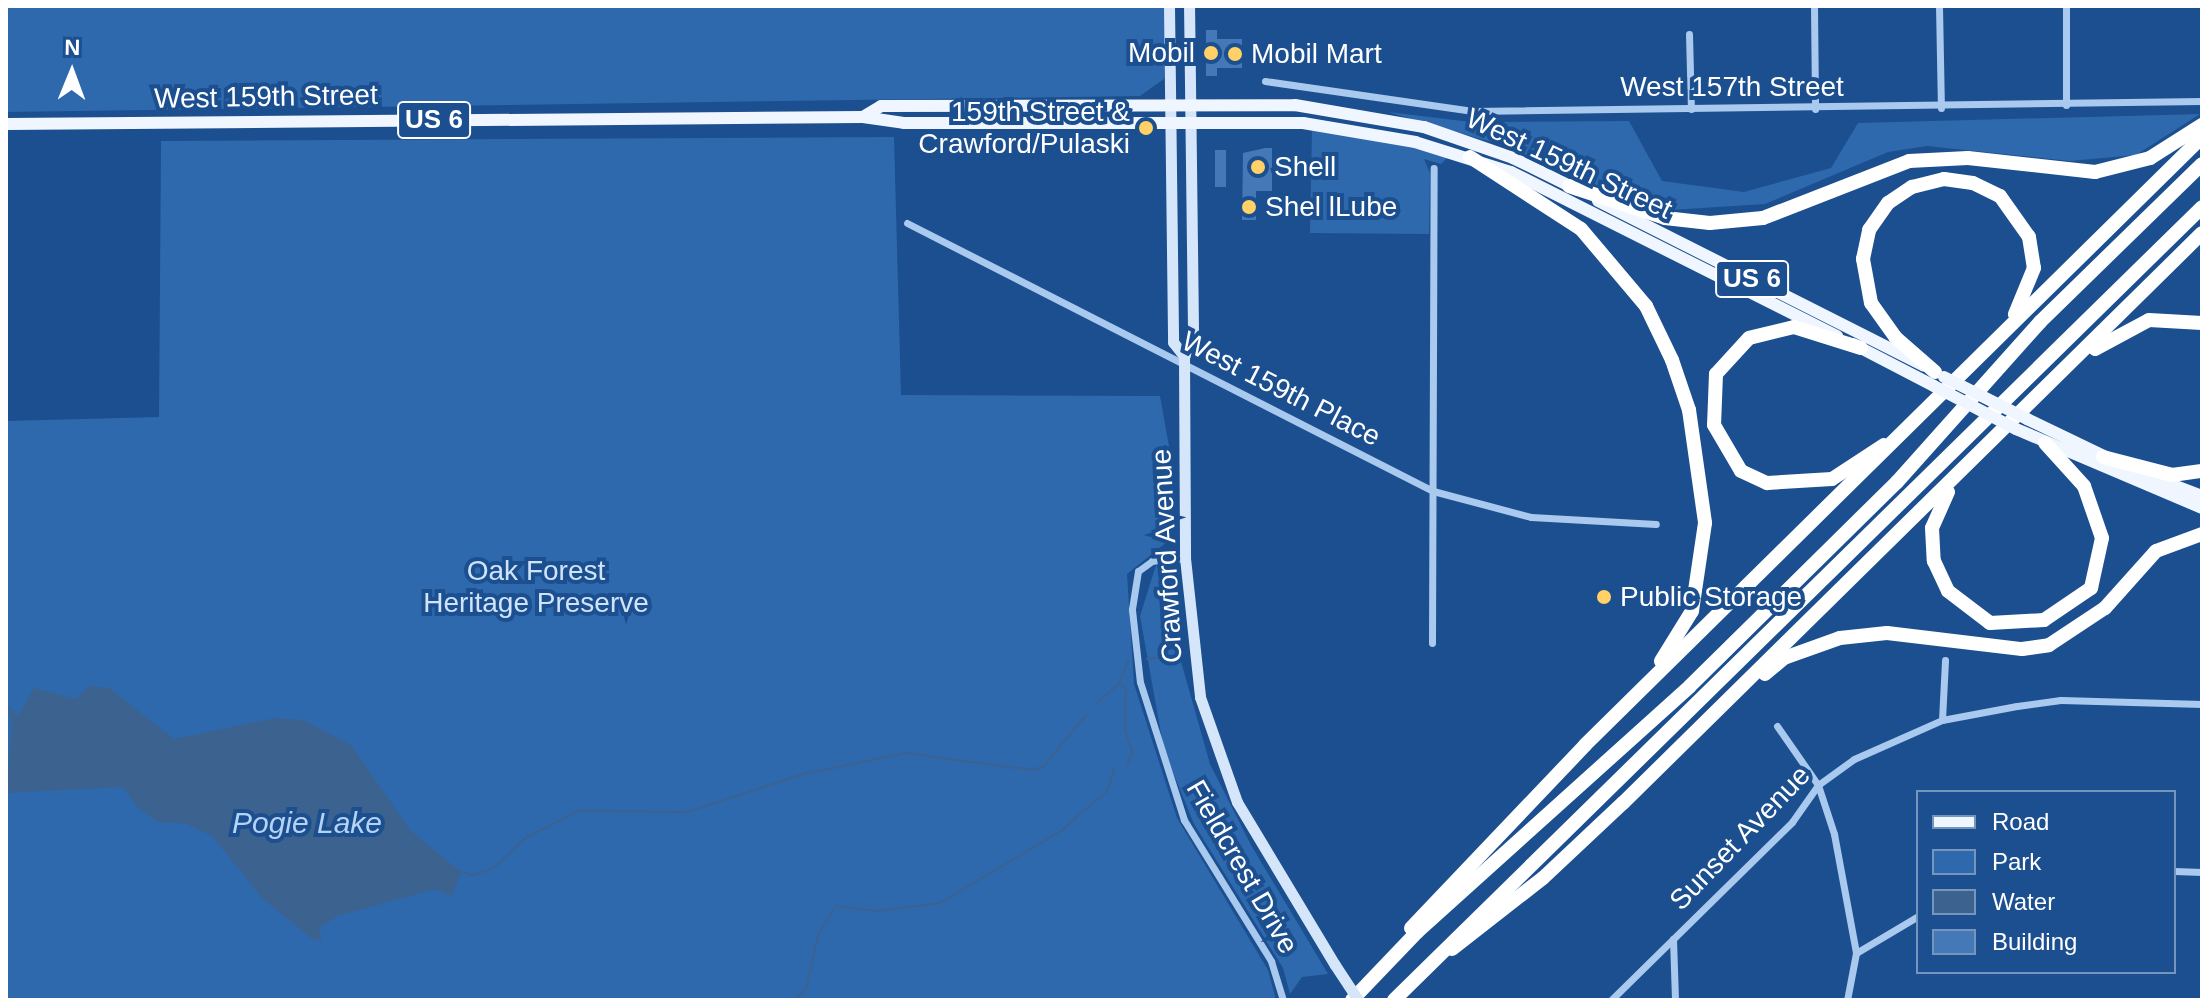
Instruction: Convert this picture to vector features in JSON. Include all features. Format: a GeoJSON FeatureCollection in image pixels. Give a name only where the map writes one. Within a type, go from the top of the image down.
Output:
{"type":"FeatureCollection","features":[{"type":"Feature","properties":{"kind":"highway"},"geometry":{"type":"LineString","coordinates":[[1569,186],[1638,212],[1723,222],[1792,210],[1880,170],[1927,159],[2110,170],[2164,152],[2202,125]]}},
{"type":"Feature","properties":{"kind":"highway"},"geometry":{"type":"LineString","coordinates":[[1383,968],[1418,918],[1613,718],[2202,137]]}},
{"type":"Feature","properties":{"kind":"highway"},"geometry":{"type":"LineString","coordinates":[[1470,157],[1556,210],[1614,265],[1646,306],[1689,410],[1705,523],[1692,611],[1672,649],[1613,718]]}},
{"type":"Feature","properties":{"kind":"highway"},"geometry":{"type":"LineString","coordinates":[[1352,1000],[1701,676],[1897,482],[2040,322],[2202,164]]}},
{"type":"Feature","properties":{"kind":"highway"},"geometry":{"type":"LineString","coordinates":[[1937,378],[1896,338],[1871,303],[1864,274],[1869,230],[1888,203],[1912,187],[1944,179],[1973,183],[2014,211],[2029,237],[2034,268],[2005,331]]}},
{"type":"Feature","properties":{"kind":"highway"},"geometry":{"type":"LineString","coordinates":[[1394,1000],[2202,207]]}},
{"type":"Feature","properties":{"kind":"highway"},"geometry":{"type":"LineString","coordinates":[[1437,957],[1473,938],[1543,878],[1980,455],[2202,233]]}},
{"type":"Feature","properties":{"kind":"highway"},"geometry":{"type":"LineString","coordinates":[[2065,370],[2142,322],[2172,317],[2202,323]]}},
{"type":"Feature","properties":{"kind":"highway"},"geometry":{"type":"LineString","coordinates":[[1861,348],[1794,327],[1769,329],[1740,344],[1716,374],[1714,425],[1725,451],[1741,471],[1767,483],[1808,483],[1832,479],[1911,426]]}},
{"type":"Feature","properties":{"kind":"highway"},"geometry":{"type":"LineString","coordinates":[[1980,455],[1943,497],[1932,528],[1934,561],[1948,591],[1967,610],[1990,623],[2022,626],[2071,607],[2091,588],[2099,564],[2102,538],[2092,501],[2045,443]]}},
{"type":"Feature","properties":{"kind":"highway"},"geometry":{"type":"LineString","coordinates":[[2103,457],[2161,474],[2202,471]]}},
{"type":"Feature","properties":{"kind":"highway"},"geometry":{"type":"LineString","coordinates":[[1703,724],[1784,658],[1840,638],[1887,633],[2022,649],[2049,645],[2105,608],[2156,551],[2202,534]]}},
{"type":"Feature","properties":{"kind":"main road","name":"Crawford Avenue"},"geometry":{"type":"LineString","coordinates":[[1169,6],[1173,342],[1184,360]]}},
{"type":"Feature","properties":{"kind":"main road","name":"Crawford Avenue"},"geometry":{"type":"LineString","coordinates":[[1189,6],[1192,346],[1184,360],[1185,558],[1189,627],[1215,750],[1237,802],[1358,1000]]}},
{"type":"Feature","properties":{"kind":"main road","name":"West 159th Street"},"geometry":{"type":"LineString","coordinates":[[863,117],[881,106],[1170,102],[1295,105],[1384,118],[1468,140],[1569,186],[1937,378],[2016,429],[2202,508]]}},
{"type":"Feature","properties":{"kind":"main road","name":"West 159th Street"},"geometry":{"type":"LineString","coordinates":[[6,124],[863,117],[904,123],[1191,121],[1317,125],[1470,157],[1540,185],[1861,348],[1937,378],[2103,457],[2202,496]]}},
{"type":"Feature","properties":{"kind":"street"},"geometry":{"type":"LineString","coordinates":[[1814,6],[1815,109]]}},
{"type":"Feature","properties":{"kind":"street"},"geometry":{"type":"LineString","coordinates":[[1939,6],[1941,108]]}},
{"type":"Feature","properties":{"kind":"street"},"geometry":{"type":"LineString","coordinates":[[2066,6],[2066,105]]}},
{"type":"Feature","properties":{"kind":"street"},"geometry":{"type":"LineString","coordinates":[[1689,34],[1691,109]]}},
{"type":"Feature","properties":{"kind":"street","name":"West 157th Street"},"geometry":{"type":"LineString","coordinates":[[1265,81],[1473,111],[1941,108],[2202,101]]}},
{"type":"Feature","properties":{"kind":"street"},"geometry":{"type":"LineString","coordinates":[[1432,643],[1434,168]]}},
{"type":"Feature","properties":{"kind":"street","name":"West 159th Place"},"geometry":{"type":"LineString","coordinates":[[907,223],[1184,360],[1433,491],[1531,517],[1656,524]]}},
{"type":"Feature","properties":{"kind":"street","name":"Fieldcrest Drive"},"geometry":{"type":"LineString","coordinates":[[1185,558],[1152,561],[1138,571],[1132,610],[1140,682],[1184,820],[1271,961],[1283,1000]]}},
{"type":"Feature","properties":{"kind":"street"},"geometry":{"type":"LineString","coordinates":[[1942,720],[1945,660]]}},
{"type":"Feature","properties":{"kind":"street","name":"Sunset Avenue"},"geometry":{"type":"LineString","coordinates":[[1611,1000],[1792,822],[1818,785],[1854,759],[1942,720],[2061,700],[2202,704]]}},
{"type":"Feature","properties":{"kind":"street"},"geometry":{"type":"LineString","coordinates":[[1777,726],[1818,785],[1834,834],[1856,953],[1847,1000]]}},
{"type":"Feature","properties":{"kind":"street"},"geometry":{"type":"LineString","coordinates":[[2176,871],[2202,872]]}},
{"type":"Feature","properties":{"kind":"street"},"geometry":{"type":"LineString","coordinates":[[1856,953],[1916,917]]}},
{"type":"Feature","properties":{"kind":"street"},"geometry":{"type":"LineString","coordinates":[[1673,939],[1675,1000]]}},
{"type":"Feature","properties":{"kind":"green space"},"geometry":{"type":"Polygon","coordinates":[[[6,6],[1166,6],[1164,79],[1140,96],[6,112],[6,6]]]}},
{"type":"Feature","properties":{"kind":"green space"},"geometry":{"type":"Polygon","coordinates":[[[1388,112],[1471,122],[1629,121],[1662,181],[1744,192],[1831,168],[1858,123],[2200,114],[2136,155],[2070,161],[1927,146],[1888,152],[1765,204],[1671,210],[1644,205],[1505,146],[1388,112]]]}},
{"type":"Feature","properties":{"kind":"green space"},"geometry":{"type":"Polygon","coordinates":[[[1312,126],[1450,155],[1441,164],[1424,159],[1430,173],[1429,234],[1310,233],[1312,126]]]}},
{"type":"Feature","properties":{"kind":"green space","name":"Oak Forest Heritage Preserve"},"geometry":{"type":"Polygon","coordinates":[[[894,137],[901,395],[1160,396],[1172,463],[1173,537],[1127,574],[1134,684],[1177,818],[1268,970],[1276,1000],[6,1000],[6,421],[159,417],[161,141],[894,137]]]}},
{"type":"Feature","properties":{"kind":"green space"},"geometry":{"type":"Polygon","coordinates":[[[1156,565],[1174,576],[1180,658],[1210,764],[1251,845],[1328,974],[1302,977],[1290,994],[1283,968],[1194,824],[1164,750],[1140,616],[1156,565]]]}},
{"type":"Feature","properties":{"kind":"water","name":"Pogie Lake"},"geometry":{"type":"Polygon","coordinates":[[[89,686],[109,688],[174,739],[275,718],[303,720],[351,745],[411,831],[461,872],[452,896],[435,889],[338,916],[319,928],[322,941],[311,938],[263,899],[212,836],[187,824],[158,822],[139,809],[123,787],[6,793],[12,721],[6,703],[18,716],[34,688],[76,699],[89,686]]]}},
{"type":"Feature","properties":{"kind":"building"},"geometry":{"type":"Polygon","coordinates":[[[1206,30],[1217,30],[1217,39],[1242,39],[1242,68],[1217,68],[1217,76],[1206,76],[1206,30]]]}},
{"type":"Feature","properties":{"kind":"building","name":"Shell"},"geometry":{"type":"Polygon","coordinates":[[[1272,148],[1272,191],[1256,191],[1256,220],[1242,220],[1243,153],[1272,148]]]}},
{"type":"Feature","properties":{"kind":"building","name":"Shell"},"geometry":{"type":"Polygon","coordinates":[[[1215,150],[1226,150],[1226,187],[1215,187],[1215,150]]]}},
{"type":"Feature","properties":{"kind":"waterway"},"geometry":{"type":"LineString","coordinates":[[1147,659],[1164,657]]}},
{"type":"Feature","properties":{"kind":"waterway"},"geometry":{"type":"LineString","coordinates":[[1097,703],[1119,683],[1129,660]]}},
{"type":"Feature","properties":{"kind":"waterway"},"geometry":{"type":"LineString","coordinates":[[1119,683],[1126,689],[1125,730],[1133,753],[1127,764]]}},
{"type":"Feature","properties":{"kind":"waterway"},"geometry":{"type":"LineString","coordinates":[[461,872],[474,875],[495,867],[524,839],[578,811],[687,812],[804,774],[906,753],[1032,770],[1044,766],[1087,714]]}},
{"type":"Feature","properties":{"kind":"waterway"},"geometry":{"type":"LineString","coordinates":[[795,1000],[806,989],[818,935],[836,906],[878,911],[940,903],[1061,831],[1108,790],[1114,769]]}},
{"type":"Feature","properties":{"kind":"place","name":"Mobil"},"geometry":{"type":"Point","coordinates":[1211,53]}},
{"type":"Feature","properties":{"kind":"place","name":"Mobil Mart"},"geometry":{"type":"Point","coordinates":[1235,54]}},
{"type":"Feature","properties":{"kind":"place","name":"159th Street & Crawford/Pulaski"},"geometry":{"type":"Point","coordinates":[1146,128]}},
{"type":"Feature","properties":{"kind":"place","name":"Shell"},"geometry":{"type":"Point","coordinates":[1258,167]}},
{"type":"Feature","properties":{"kind":"place","name":"Shel lLube"},"geometry":{"type":"Point","coordinates":[1249,207]}},
{"type":"Feature","properties":{"kind":"place","name":"Public Storage"},"geometry":{"type":"Point","coordinates":[1604,597]}}]}
